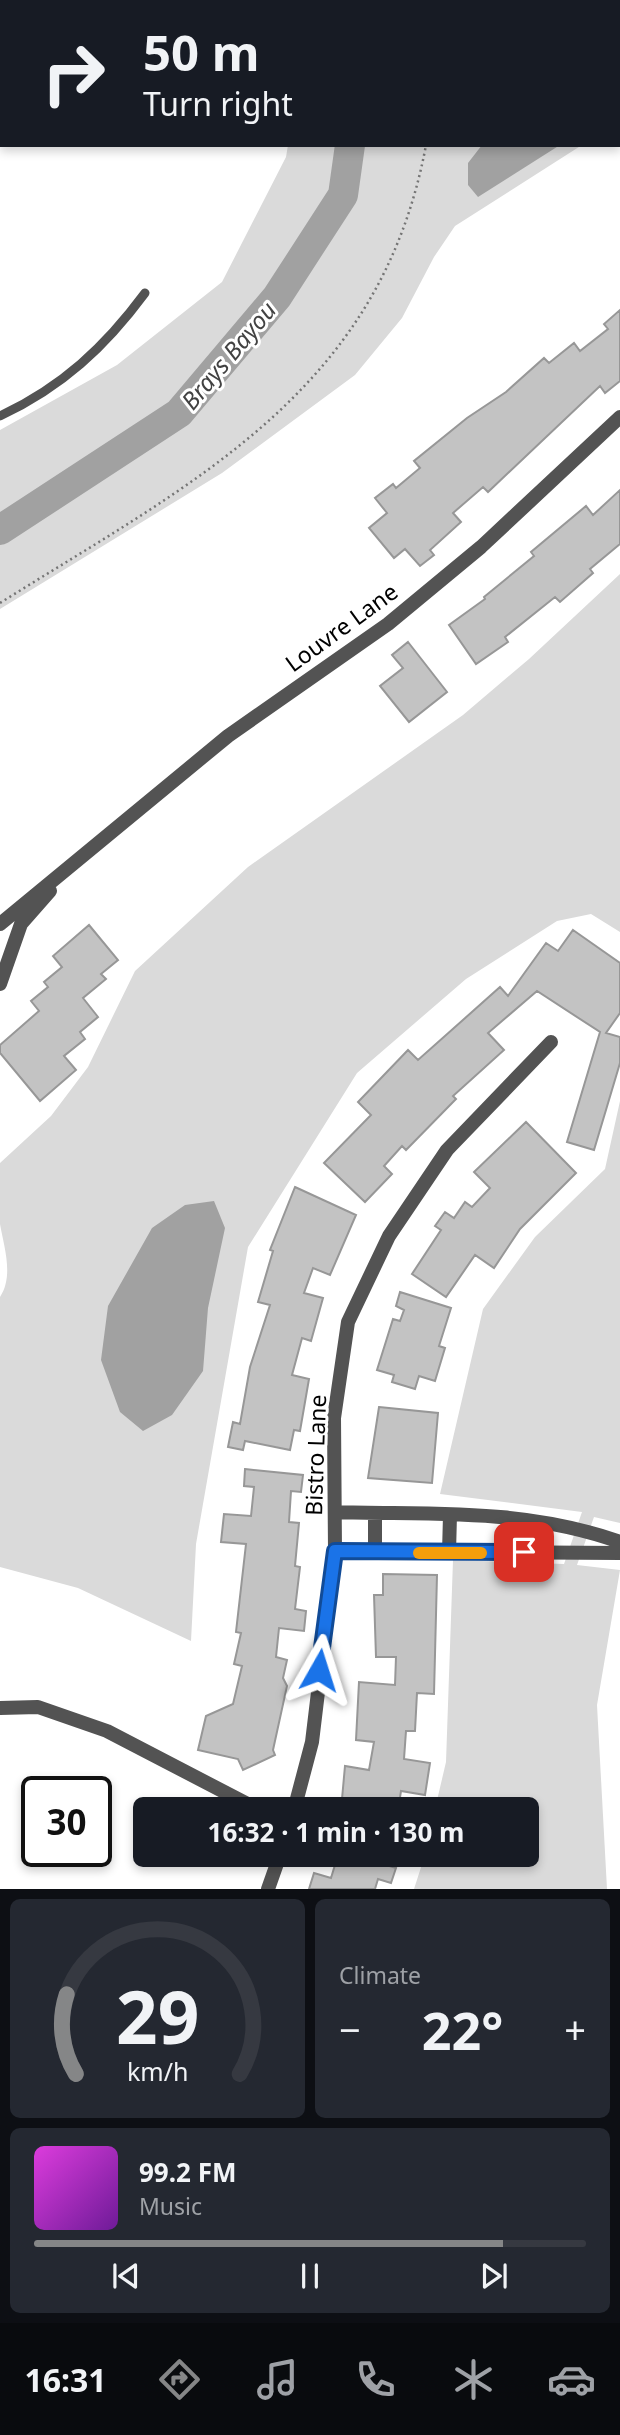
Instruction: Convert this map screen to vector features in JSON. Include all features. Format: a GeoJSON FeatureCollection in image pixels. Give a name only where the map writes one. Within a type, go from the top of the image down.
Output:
{"type":"FeatureCollection","features":[{"type":"Feature","properties":{"kind":"street","name":"Louvre Lane"},"geometry":{"type":"LineString","coordinates":[[0,924],[228,736],[388,624],[481,547],[620,417]]}},
{"type":"Feature","properties":{"kind":"street","name":"Louvre Lane"},"geometry":{"type":"LineString","coordinates":[[0,984],[21,924],[77,859]]}},
{"type":"Feature","properties":{"kind":"street","name":"Bistro Lane"},"geometry":{"type":"LineString","coordinates":[[297,1797],[312,1742],[335,1551],[334,1418],[348,1322],[389,1236],[447,1150],[551,1042]]}},
{"type":"Feature","properties":{"kind":"street"},"geometry":{"type":"LineString","coordinates":[[336,1512],[536,1519],[582,1529],[620,1542]]}},
{"type":"Feature","properties":{"kind":"street"},"geometry":{"type":"LineString","coordinates":[[375,1513],[375,1552]]}},
{"type":"Feature","properties":{"kind":"street"},"geometry":{"type":"LineString","coordinates":[[449,1553],[450,1515]]}},
{"type":"Feature","properties":{"kind":"street"},"geometry":{"type":"LineString","coordinates":[[335,1551],[620,1553]]}},
{"type":"Feature","properties":{"kind":"street"},"geometry":{"type":"LineString","coordinates":[[0,1708],[38,1707],[107,1731],[234,1797]]}},
{"type":"Feature","properties":{"kind":"street"},"geometry":{"type":"LineString","coordinates":[[268,1889],[276,1867]]}},
{"type":"Feature","properties":{"kind":"lane"},"geometry":{"type":"LineString","coordinates":[[0,416],[35,400],[63,380],[114,335],[145,293]]}},
{"type":"Feature","properties":{"kind":"path"},"geometry":{"type":"LineString","coordinates":[[0,603],[196,479],[278,415],[313,380],[342,343],[387,268],[410,207],[425,147]]}},
{"type":"Feature","properties":{"kind":"shaded area"},"geometry":{"type":"Polygon","coordinates":[[[288,147],[579,147],[455,226],[434,257],[402,318],[355,375],[222,473],[0,609],[0,430],[117,365],[222,282],[286,157],[288,147]]]}},
{"type":"Feature","properties":{"kind":"shaded area"},"geometry":{"type":"Polygon","coordinates":[[[480,147],[557,147],[478,197],[468,185],[468,163],[480,147]]]}},
{"type":"Feature","properties":{"kind":"shaded area"},"geometry":{"type":"Polygon","coordinates":[[[620,574],[620,932],[591,914],[557,921],[466,979],[357,1073],[248,1247],[196,1544],[191,1641],[78,1588],[0,1567],[0,1297],[7,1271],[0,1224],[0,1163],[51,1116],[88,1067],[135,971],[248,867],[463,715],[529,659],[620,574]]]}},
{"type":"Feature","properties":{"kind":"shaded area"},"geometry":{"type":"Polygon","coordinates":[[[620,1101],[620,1523],[594,1517],[577,1565],[620,1570],[597,1705],[607,1889],[414,1889],[421,1867],[539,1867],[539,1797],[438,1797],[446,1762],[453,1560],[564,1564],[582,1512],[440,1494],[483,1309],[535,1237],[605,1169],[620,1101]]]}},
{"type":"Feature","properties":{"kind":"shaded area"},"geometry":{"type":"Polygon","coordinates":[[[214,1201],[225,1228],[208,1308],[203,1371],[172,1415],[143,1431],[120,1412],[101,1360],[108,1306],[152,1228],[185,1205],[214,1201]]]}},
{"type":"Feature","properties":{"kind":"building"},"geometry":{"type":"Polygon","coordinates":[[[620,310],[620,381],[605,393],[600,386],[488,492],[483,487],[453,513],[461,522],[430,550],[434,555],[420,566],[405,549],[394,558],[369,528],[387,513],[375,498],[393,484],[396,488],[420,468],[414,461],[467,418],[506,392],[544,358],[549,363],[574,343],[580,351],[608,329],[604,324],[620,310]]]}},
{"type":"Feature","properties":{"kind":"building"},"geometry":{"type":"Polygon","coordinates":[[[620,490],[620,544],[590,569],[593,573],[560,602],[555,597],[505,637],[508,642],[476,664],[449,625],[485,599],[484,597],[534,556],[531,552],[586,506],[593,515],[620,490]]]}},
{"type":"Feature","properties":{"kind":"building"},"geometry":{"type":"Polygon","coordinates":[[[408,642],[447,692],[409,722],[380,686],[403,668],[392,655],[408,642]]]}},
{"type":"Feature","properties":{"kind":"building"},"geometry":{"type":"Polygon","coordinates":[[[89,925],[118,960],[101,974],[106,979],[83,998],[98,1017],[80,1032],[85,1039],[64,1056],[76,1070],[40,1101],[0,1053],[0,1045],[39,1011],[31,1001],[48,987],[44,982],[62,967],[53,956],[89,925]]]}},
{"type":"Feature","properties":{"kind":"building"},"geometry":{"type":"Polygon","coordinates":[[[573,930],[620,963],[620,1013],[606,1033],[620,1037],[620,1063],[594,1150],[567,1142],[600,1032],[537,991],[488,1033],[504,1050],[453,1096],[456,1099],[406,1150],[402,1146],[384,1166],[392,1174],[365,1202],[324,1163],[371,1115],[358,1102],[408,1050],[418,1060],[500,987],[508,996],[546,943],[558,951],[573,930]]]}},
{"type":"Feature","properties":{"kind":"building"},"geometry":{"type":"Polygon","coordinates":[[[526,1122],[576,1173],[520,1229],[494,1268],[475,1255],[446,1297],[412,1274],[441,1230],[435,1226],[445,1212],[454,1218],[465,1202],[472,1207],[490,1188],[474,1172],[526,1122]]]}},
{"type":"Feature","properties":{"kind":"building"},"geometry":{"type":"Polygon","coordinates":[[[295,1187],[356,1215],[330,1275],[313,1268],[304,1293],[323,1298],[311,1341],[302,1338],[292,1375],[309,1379],[300,1431],[294,1430],[290,1450],[245,1441],[243,1450],[228,1447],[233,1422],[240,1424],[250,1367],[270,1305],[258,1302],[273,1251],[270,1250],[295,1187]]]}},
{"type":"Feature","properties":{"kind":"building"},"geometry":{"type":"Polygon","coordinates":[[[400,1292],[451,1308],[439,1346],[445,1348],[435,1381],[419,1376],[415,1389],[392,1382],[394,1375],[377,1370],[393,1319],[400,1321],[404,1310],[396,1306],[400,1292]]]}},
{"type":"Feature","properties":{"kind":"building"},"geometry":{"type":"Polygon","coordinates":[[[379,1407],[438,1413],[432,1483],[368,1478],[379,1407]]]}},
{"type":"Feature","properties":{"kind":"building"},"geometry":{"type":"Polygon","coordinates":[[[245,1469],[303,1475],[301,1492],[291,1491],[289,1522],[299,1523],[295,1566],[300,1567],[295,1609],[306,1611],[304,1631],[279,1628],[276,1657],[287,1660],[283,1678],[287,1686],[273,1750],[275,1755],[243,1770],[238,1759],[198,1750],[206,1716],[233,1704],[242,1666],[234,1664],[241,1633],[236,1632],[246,1544],[221,1542],[224,1514],[251,1516],[254,1487],[244,1486],[245,1469]]]}},
{"type":"Feature","properties":{"kind":"building"},"geometry":{"type":"Polygon","coordinates":[[[383,1574],[437,1575],[434,1694],[417,1693],[415,1731],[406,1731],[404,1759],[430,1763],[425,1795],[401,1791],[400,1797],[342,1797],[345,1766],[369,1770],[374,1742],[356,1740],[359,1682],[395,1685],[396,1657],[376,1657],[374,1595],[383,1595],[383,1574]]]}},
{"type":"Feature","properties":{"kind":"building"},"geometry":{"type":"Polygon","coordinates":[[[334,1867],[396,1868],[391,1883],[378,1879],[375,1889],[309,1889],[314,1873],[331,1878],[334,1867]]]}},
{"type":"Feature","properties":{"kind":"waterway","name":"Brays Bayou"},"geometry":{"type":"LineString","coordinates":[[0,530],[179,413],[277,297],[343,195],[350,147]]}},
{"type":"Feature","properties":{"kind":"slow traffic"},"geometry":{"type":"LineString","coordinates":[[419,1553],[481,1553]]}},
{"type":"Feature","properties":{"kind":"route"},"geometry":{"type":"LineString","coordinates":[[319,1670],[335,1551],[524,1552]]}}]}
